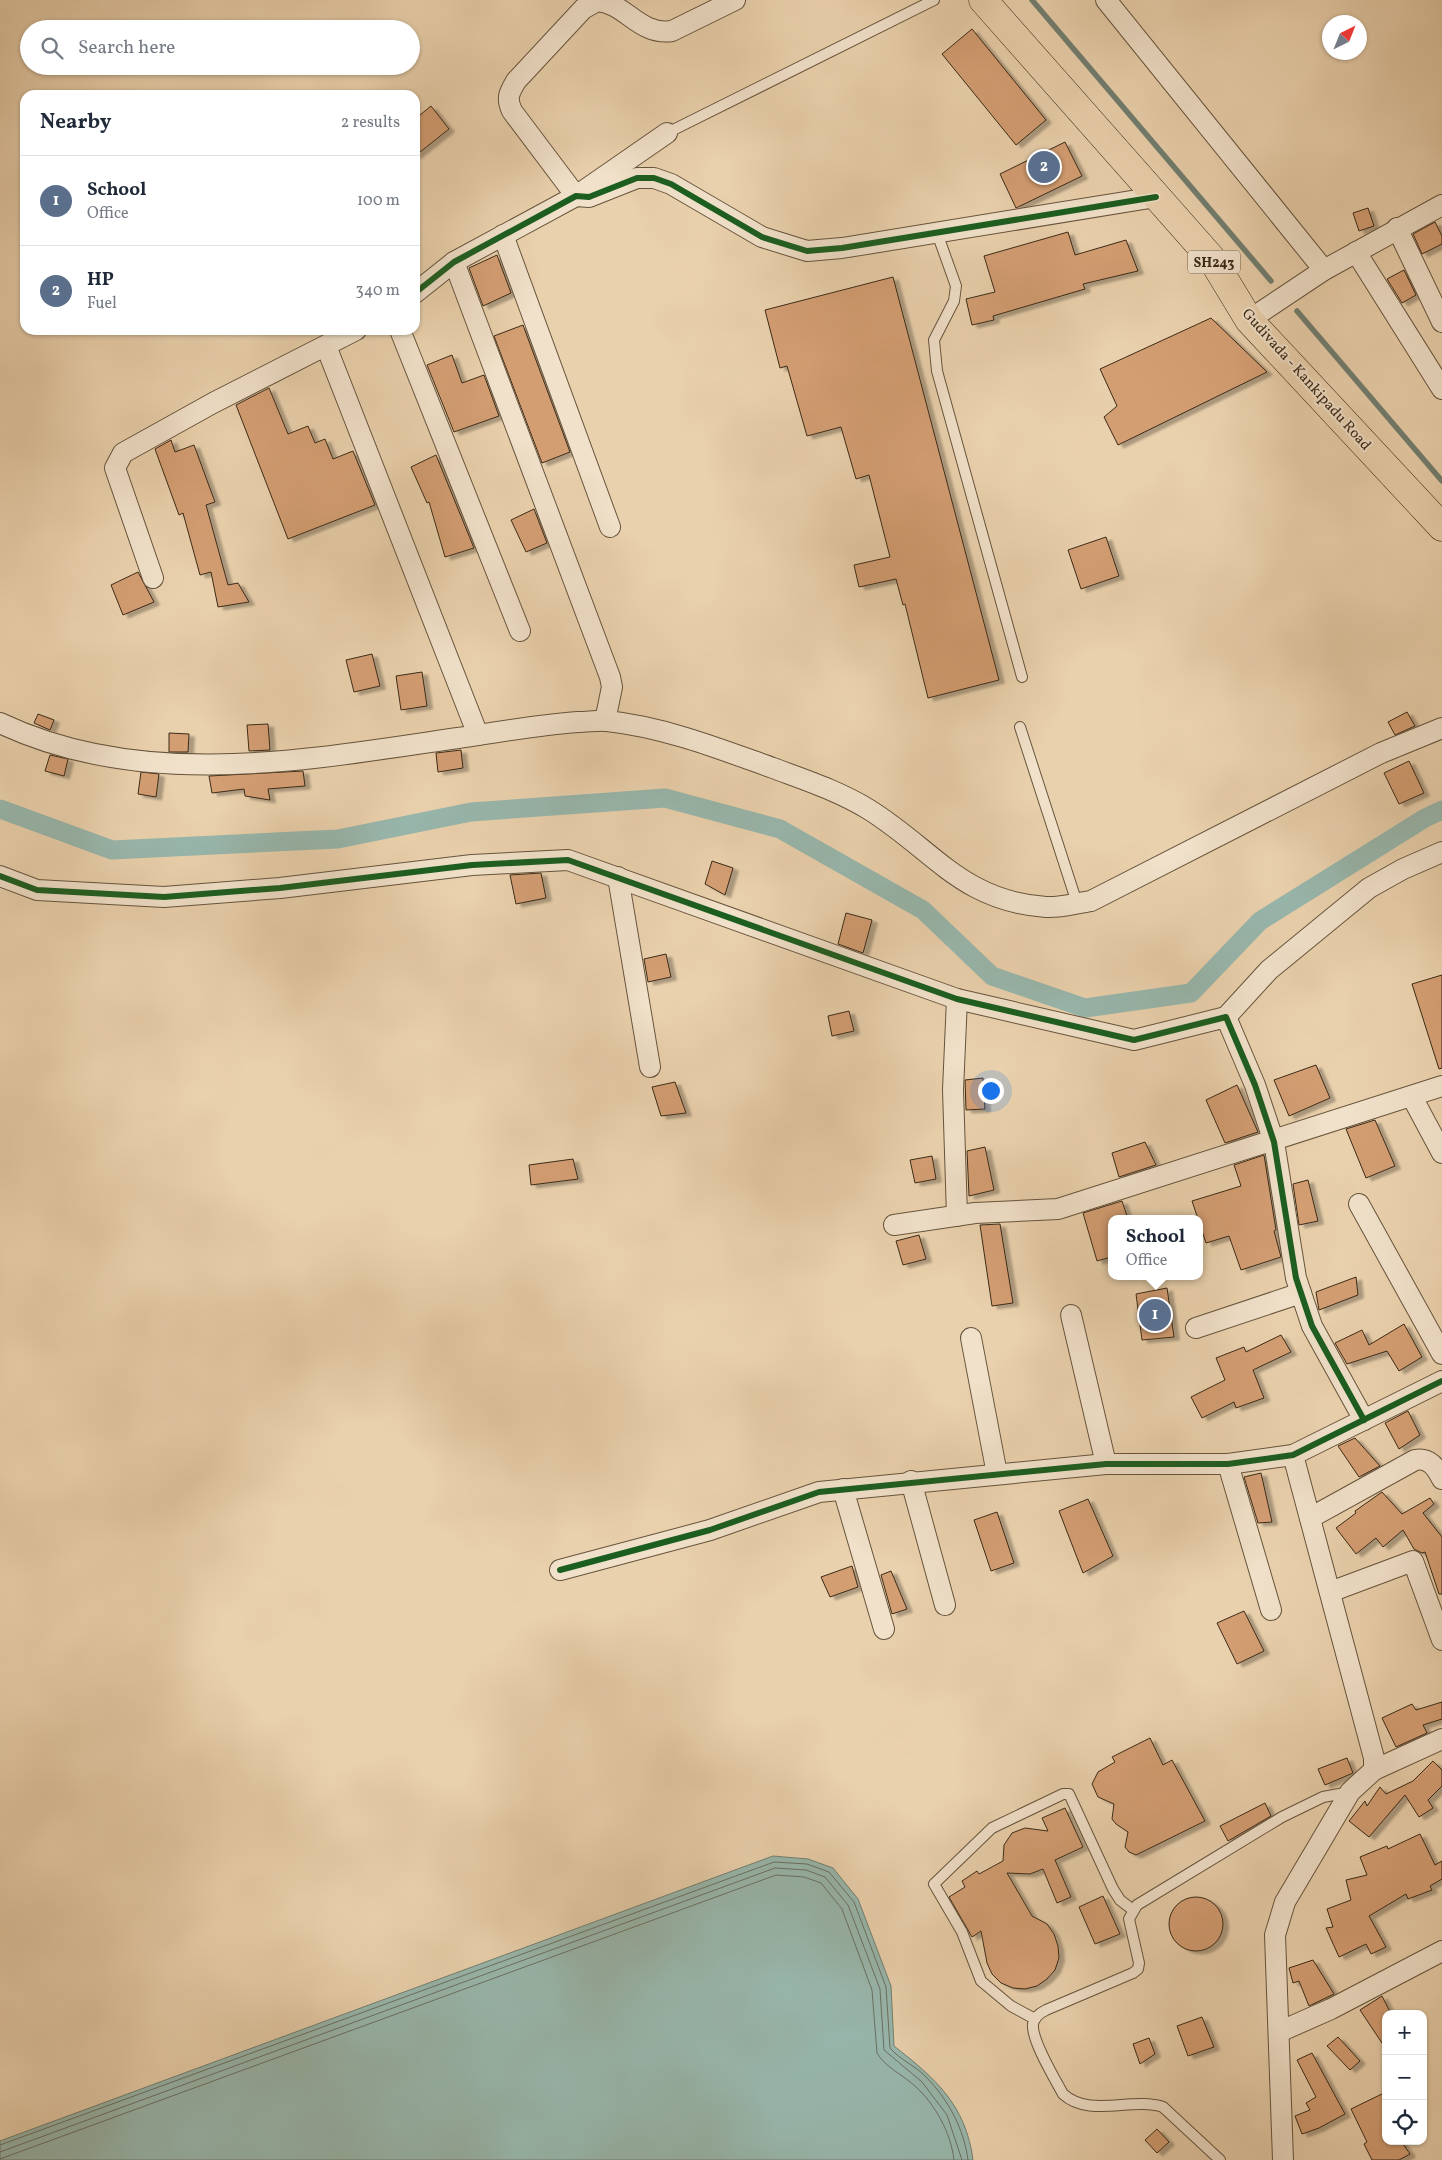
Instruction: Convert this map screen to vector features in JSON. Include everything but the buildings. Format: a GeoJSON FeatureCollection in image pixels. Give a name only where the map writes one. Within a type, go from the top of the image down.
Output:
{"type":"FeatureCollection","features":[{"type":"Feature","properties":{"kind":"main road","name":"Gudivada - Kankipadu Road"},"geometry":{"type":"LineString","coordinates":[[983,0],[1212,259],[1250,320],[1442,527]]}},
{"type":"Feature","properties":{"kind":"street"},"geometry":{"type":"LineString","coordinates":[[736,0],[672,31],[662,32],[650,30],[612,5],[597,1],[583,9],[516,81],[509,93],[507,102],[576,196],[589,197],[636,178],[654,178],[671,184],[762,237],[807,251],[842,248],[1156,197]]}},
{"type":"Feature","properties":{"kind":"street"},"geometry":{"type":"LineString","coordinates":[[1106,0],[1324,270]]}},
{"type":"Feature","properties":{"kind":"street"},"geometry":{"type":"LineString","coordinates":[[420,289],[454,262],[576,196],[668,133]]}},
{"type":"Feature","properties":{"kind":"street"},"geometry":{"type":"LineString","coordinates":[[1250,320],[1324,270],[1396,228],[1442,206]]}},
{"type":"Feature","properties":{"kind":"street"},"geometry":{"type":"LineString","coordinates":[[1396,228],[1442,322]]}},
{"type":"Feature","properties":{"kind":"street"},"geometry":{"type":"LineString","coordinates":[[503,235],[610,527]]}},
{"type":"Feature","properties":{"kind":"street"},"geometry":{"type":"LineString","coordinates":[[1356,252],[1442,389]]}},
{"type":"Feature","properties":{"kind":"street"},"geometry":{"type":"LineString","coordinates":[[454,262],[610,677],[612,687],[605,721]]}},
{"type":"Feature","properties":{"kind":"street"},"geometry":{"type":"LineString","coordinates":[[152,578],[115,468],[123,453],[213,403],[347,335]]}},
{"type":"Feature","properties":{"kind":"street"},"geometry":{"type":"LineString","coordinates":[[402,335],[520,631]]}},
{"type":"Feature","properties":{"kind":"street"},"geometry":{"type":"LineString","coordinates":[[326,346],[478,735]]}},
{"type":"Feature","properties":{"kind":"street"},"geometry":{"type":"LineString","coordinates":[[0,723],[33,739],[81,753],[154,762],[255,764],[553,724],[605,721],[676,736],[832,790],[869,809],[958,878],[980,891],[1009,902],[1049,908],[1092,901],[1381,753],[1442,728]]}},
{"type":"Feature","properties":{"kind":"street"},"geometry":{"type":"LineString","coordinates":[[0,876],[37,890],[164,897],[280,888],[472,865],[568,860],[957,999],[1134,1040],[1226,1017],[1269,970],[1369,888],[1403,869],[1442,852]]}},
{"type":"Feature","properties":{"kind":"street"},"geometry":{"type":"LineString","coordinates":[[618,877],[650,1067]]}},
{"type":"Feature","properties":{"kind":"street"},"geometry":{"type":"LineString","coordinates":[[957,999],[953,1090],[957,1216]]}},
{"type":"Feature","properties":{"kind":"street"},"geometry":{"type":"LineString","coordinates":[[1226,1017],[1255,1085],[1274,1142],[1296,1278],[1312,1326],[1364,1420]]}},
{"type":"Feature","properties":{"kind":"street"},"geometry":{"type":"LineString","coordinates":[[894,1225],[957,1216],[1058,1209],[1274,1142],[1442,1086]]}},
{"type":"Feature","properties":{"kind":"street"},"geometry":{"type":"LineString","coordinates":[[1412,1097],[1442,1153]]}},
{"type":"Feature","properties":{"kind":"street"},"geometry":{"type":"LineString","coordinates":[[1359,1204],[1442,1354]]}},
{"type":"Feature","properties":{"kind":"street"},"geometry":{"type":"LineString","coordinates":[[1196,1328],[1301,1293]]}},
{"type":"Feature","properties":{"kind":"street"},"geometry":{"type":"LineString","coordinates":[[1071,1315],[1106,1464]]}},
{"type":"Feature","properties":{"kind":"street"},"geometry":{"type":"LineString","coordinates":[[970,1338],[998,1474]]}},
{"type":"Feature","properties":{"kind":"street"},"geometry":{"type":"LineString","coordinates":[[560,1570],[710,1530],[819,1492],[911,1481],[1106,1464],[1228,1464],[1293,1455],[1442,1381]]}},
{"type":"Feature","properties":{"kind":"street"},"geometry":{"type":"LineString","coordinates":[[1293,1455],[1374,1758],[1374,1770]]}},
{"type":"Feature","properties":{"kind":"street"},"geometry":{"type":"LineString","coordinates":[[1310,1518],[1415,1460],[1423,1459],[1430,1461],[1442,1479]]}},
{"type":"Feature","properties":{"kind":"street"},"geometry":{"type":"LineString","coordinates":[[1228,1464],[1271,1610]]}},
{"type":"Feature","properties":{"kind":"street"},"geometry":{"type":"LineString","coordinates":[[911,1481],[945,1605]]}},
{"type":"Feature","properties":{"kind":"street"},"geometry":{"type":"LineString","coordinates":[[843,1489],[884,1629]]}},
{"type":"Feature","properties":{"kind":"street"},"geometry":{"type":"LineString","coordinates":[[1330,1592],[1413,1561],[1442,1640]]}},
{"type":"Feature","properties":{"kind":"street"},"geometry":{"type":"LineString","coordinates":[[1283,2160],[1275,1935],[1285,1902],[1350,1792],[1374,1770],[1442,1739]]}},
{"type":"Feature","properties":{"kind":"street"},"geometry":{"type":"LineString","coordinates":[[1279,2032],[1331,2009],[1442,1951]]}},
{"type":"Feature","properties":{"kind":"lane"},"geometry":{"type":"LineString","coordinates":[[668,133],[934,0]]}},
{"type":"Feature","properties":{"kind":"lane"},"geometry":{"type":"LineString","coordinates":[[937,233],[956,286],[954,301],[934,340],[937,371],[1022,677]]}},
{"type":"Feature","properties":{"kind":"lane"},"geometry":{"type":"LineString","coordinates":[[1020,727],[1077,903]]}},
{"type":"Feature","properties":{"kind":"lane"},"geometry":{"type":"LineString","coordinates":[[1220,2160],[1163,2107],[1156,2105],[1122,2107],[1078,2104],[1067,2098],[1062,2094],[1036,2038],[1033,2024],[1035,2019],[1046,2010],[1133,1974],[1138,1969],[1139,1962],[1129,1919],[1133,1910],[1143,1901],[1282,1817],[1323,1797],[1350,1792]]}},
{"type":"Feature","properties":{"kind":"lane"},"geometry":{"type":"LineString","coordinates":[[1035,2019],[1011,2006],[981,1981],[962,1932],[934,1884],[992,1828],[1063,1794],[1069,1794],[1113,1889],[1120,1900],[1133,1910]]}},
{"type":"Feature","properties":{"kind":"water"},"geometry":{"type":"Polygon","coordinates":[[[773,1856],[808,1859],[833,1868],[858,1899],[891,1986],[894,2046],[935,2082],[956,2108],[969,2141],[973,2160],[0,2160],[0,2141],[773,1856]]]}},
{"type":"Feature","properties":{"kind":"waterway"},"geometry":{"type":"LineString","coordinates":[[1032,0],[1271,281]]}},
{"type":"Feature","properties":{"kind":"waterway"},"geometry":{"type":"LineString","coordinates":[[1297,311],[1442,481]]}},
{"type":"Feature","properties":{"kind":"waterway"},"geometry":{"type":"LineString","coordinates":[[0,809],[112,850],[338,839],[471,812],[665,798],[780,829],[923,910],[992,976],[1085,1008],[1191,993],[1260,921],[1425,818],[1442,810]]}},
{"type":"Feature","properties":{"kind":"cycle path"},"geometry":{"type":"LineString","coordinates":[[420,289],[454,262],[576,196],[589,197],[637,178],[654,178],[671,184],[762,237],[807,251],[842,248],[1156,197]]}},
{"type":"Feature","properties":{"kind":"cycle path"},"geometry":{"type":"LineString","coordinates":[[0,876],[37,890],[164,897],[280,888],[472,865],[568,860],[957,999],[1134,1040],[1226,1017],[1255,1085],[1274,1142],[1296,1278],[1312,1326],[1364,1420]]}},
{"type":"Feature","properties":{"kind":"cycle path"},"geometry":{"type":"LineString","coordinates":[[560,1570],[710,1530],[819,1492],[1106,1464],[1228,1464],[1293,1455],[1442,1381]]}},
{"type":"Feature","properties":{"kind":"place","name":"HP"},"geometry":{"type":"Point","coordinates":[1044,167]}},
{"type":"Feature","properties":{"kind":"place","name":"School"},"geometry":{"type":"Point","coordinates":[1155,1315]}}]}
